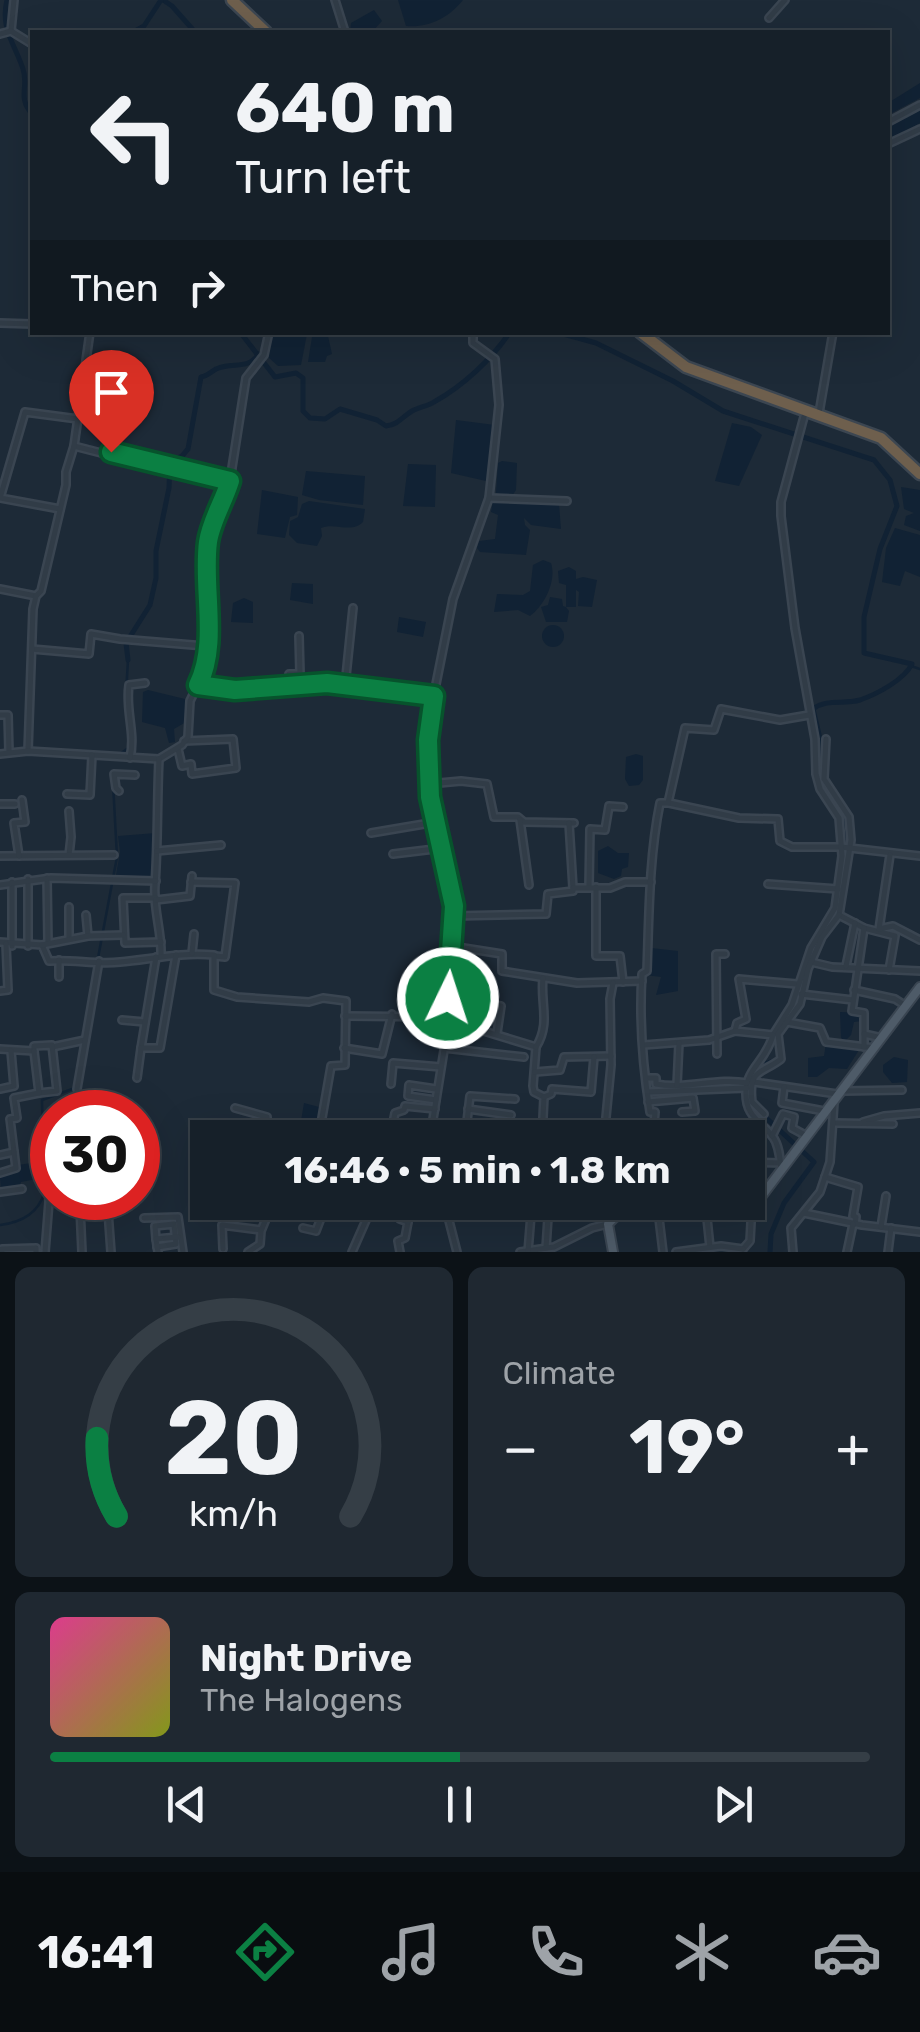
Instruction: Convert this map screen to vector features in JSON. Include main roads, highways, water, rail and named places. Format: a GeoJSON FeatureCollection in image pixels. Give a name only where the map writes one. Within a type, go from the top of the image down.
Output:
{"type":"FeatureCollection","features":[{"type":"Feature","properties":{"kind":"highway"},"geometry":{"type":"LineString","coordinates":[[232,0],[264,30]]}},
{"type":"Feature","properties":{"kind":"highway"},"geometry":{"type":"LineString","coordinates":[[644,335],[686,367],[881,438],[920,474]]}},
{"type":"Feature","properties":{"kind":"main road"},"geometry":{"type":"LineString","coordinates":[[765,1187],[827,1113],[869,1048],[882,1038],[920,986]]}},
{"type":"Feature","properties":{"kind":"main road"},"geometry":{"type":"LineString","coordinates":[[613,1252],[608,1224],[615,1220]]}},
{"type":"Feature","properties":{"kind":"water"},"geometry":{"type":"Polygon","coordinates":[[[398,0],[463,0],[438,20],[406,26],[398,0]]]}},
{"type":"Feature","properties":{"kind":"water"},"geometry":{"type":"Polygon","coordinates":[[[374,10],[382,21],[374,30],[350,30],[351,23],[374,10]]]}},
{"type":"Feature","properties":{"kind":"water"},"geometry":{"type":"Polygon","coordinates":[[[920,83],[920,98],[890,114],[890,102],[920,83]]]}},
{"type":"Feature","properties":{"kind":"water"},"geometry":{"type":"Polygon","coordinates":[[[920,109],[920,123],[890,140],[890,122],[920,109]]]}},
{"type":"Feature","properties":{"kind":"water"},"geometry":{"type":"Polygon","coordinates":[[[271,335],[307,335],[301,365],[278,366],[269,358],[271,335]]]}},
{"type":"Feature","properties":{"kind":"water"},"geometry":{"type":"Polygon","coordinates":[[[328,336],[332,354],[325,362],[308,362],[312,337],[328,336]]]}},
{"type":"Feature","properties":{"kind":"water"},"geometry":{"type":"Polygon","coordinates":[[[456,420],[495,425],[491,469],[486,481],[451,473],[456,420]]]}},
{"type":"Feature","properties":{"kind":"water"},"geometry":{"type":"Polygon","coordinates":[[[732,423],[751,427],[762,435],[739,486],[715,481],[732,423]]]}},
{"type":"Feature","properties":{"kind":"water"},"geometry":{"type":"Polygon","coordinates":[[[498,463],[517,463],[516,490],[512,496],[496,493],[498,463]]]}},
{"type":"Feature","properties":{"kind":"water"},"geometry":{"type":"Polygon","coordinates":[[[408,464],[436,465],[435,507],[403,506],[408,464]]]}},
{"type":"Feature","properties":{"kind":"water"},"geometry":{"type":"Polygon","coordinates":[[[306,471],[365,476],[363,505],[302,495],[306,471]]]}},
{"type":"Feature","properties":{"kind":"water"},"geometry":{"type":"Polygon","coordinates":[[[901,487],[920,490],[920,531],[904,525],[906,516],[914,513],[904,509],[901,487]]]}},
{"type":"Feature","properties":{"kind":"water"},"geometry":{"type":"Polygon","coordinates":[[[262,490],[298,497],[297,515],[290,517],[285,538],[257,534],[262,490]]]}},
{"type":"Feature","properties":{"kind":"water"},"geometry":{"type":"Polygon","coordinates":[[[309,501],[365,509],[363,522],[353,527],[321,528],[317,546],[297,543],[289,535],[290,521],[298,517],[302,504],[309,501]]]}},
{"type":"Feature","properties":{"kind":"water"},"geometry":{"type":"Polygon","coordinates":[[[493,501],[559,504],[561,529],[531,525],[524,518],[530,530],[526,555],[480,552],[479,541],[495,539],[498,515],[491,512],[493,501]]]}},
{"type":"Feature","properties":{"kind":"water"},"geometry":{"type":"Polygon","coordinates":[[[895,528],[920,535],[920,577],[905,571],[900,586],[882,582],[886,548],[895,528]]]}},
{"type":"Feature","properties":{"kind":"water"},"geometry":{"type":"Polygon","coordinates":[[[543,560],[551,563],[552,577],[548,593],[535,612],[530,616],[518,610],[494,612],[497,594],[523,595],[530,591],[533,565],[543,560]]]}},
{"type":"Feature","properties":{"kind":"water"},"geometry":{"type":"Polygon","coordinates":[[[569,567],[576,571],[576,579],[597,580],[592,607],[578,606],[576,590],[576,607],[566,607],[566,585],[559,583],[558,571],[569,567]]]}},
{"type":"Feature","properties":{"kind":"water"},"geometry":{"type":"Polygon","coordinates":[[[292,583],[313,584],[313,604],[290,600],[292,583]]]}},
{"type":"Feature","properties":{"kind":"water"},"geometry":{"type":"Polygon","coordinates":[[[550,597],[562,599],[567,622],[546,622],[541,607],[548,605],[550,597]]]}},
{"type":"Feature","properties":{"kind":"water"},"geometry":{"type":"Polygon","coordinates":[[[244,598],[253,602],[253,623],[231,622],[233,603],[244,598]]]}},
{"type":"Feature","properties":{"kind":"water"},"geometry":{"type":"Polygon","coordinates":[[[399,617],[426,622],[423,637],[397,632],[399,617]]]}},
{"type":"Feature","properties":{"kind":"water"},"geometry":{"type":"Polygon","coordinates":[[[553,625],[561,628],[561,644],[553,647],[545,644],[542,636],[545,628],[553,625]]]}},
{"type":"Feature","properties":{"kind":"water"},"geometry":{"type":"Polygon","coordinates":[[[143,692],[185,699],[186,722],[174,729],[175,742],[169,743],[165,728],[142,722],[143,692]]]}},
{"type":"Feature","properties":{"kind":"water"},"geometry":{"type":"Polygon","coordinates":[[[643,756],[643,780],[639,785],[629,786],[625,779],[626,757],[643,756]]]}},
{"type":"Feature","properties":{"kind":"water"},"geometry":{"type":"Polygon","coordinates":[[[156,833],[154,879],[116,875],[118,836],[156,833]]]}},
{"type":"Feature","properties":{"kind":"water"},"geometry":{"type":"Polygon","coordinates":[[[608,846],[618,853],[629,853],[628,867],[614,879],[598,873],[598,851],[608,846]]]}},
{"type":"Feature","properties":{"kind":"water"},"geometry":{"type":"Polygon","coordinates":[[[651,948],[678,951],[678,991],[656,995],[661,977],[644,975],[651,948]]]}},
{"type":"Feature","properties":{"kind":"water"},"geometry":{"type":"Polygon","coordinates":[[[452,1000],[490,1008],[486,1027],[450,1019],[452,1000]]]}},
{"type":"Feature","properties":{"kind":"water"},"geometry":{"type":"Polygon","coordinates":[[[840,1012],[863,1013],[862,1021],[854,1022],[845,1041],[841,1038],[840,1012]]]}},
{"type":"Feature","properties":{"kind":"water"},"geometry":{"type":"Polygon","coordinates":[[[826,1043],[859,1050],[847,1069],[829,1068],[817,1077],[808,1077],[808,1058],[824,1056],[826,1043]]]}},
{"type":"Feature","properties":{"kind":"water"},"geometry":{"type":"Polygon","coordinates":[[[894,1057],[908,1060],[907,1082],[892,1083],[883,1072],[883,1065],[894,1057]]]}},
{"type":"Feature","properties":{"kind":"water"},"geometry":{"type":"Polygon","coordinates":[[[304,1103],[319,1107],[317,1120],[301,1120],[304,1103]]]}},
{"type":"Feature","properties":{"kind":"water"},"geometry":{"type":"Polygon","coordinates":[[[30,1163],[30,1180],[21,1182],[19,1188],[1,1190],[0,1177],[18,1165],[30,1163]]]}},
{"type":"Feature","properties":{"kind":"waterway"},"geometry":{"type":"LineString","coordinates":[[7,0],[7,28],[23,69],[24,97],[30,111]]}},
{"type":"Feature","properties":{"kind":"waterway"},"geometry":{"type":"LineString","coordinates":[[137,30],[144,26],[161,0]]}},
{"type":"Feature","properties":{"kind":"waterway"},"geometry":{"type":"LineString","coordinates":[[163,0],[193,30]]}},
{"type":"Feature","properties":{"kind":"waterway"},"geometry":{"type":"LineString","coordinates":[[242,335],[275,377],[296,373],[303,378],[303,411],[310,418],[325,419],[340,409],[386,426],[456,388],[486,362],[508,335]]}},
{"type":"Feature","properties":{"kind":"waterway"},"geometry":{"type":"LineString","coordinates":[[567,335],[596,343],[723,411],[874,460],[890,480],[897,506],[880,549],[864,617],[864,653],[912,664],[897,681],[874,694],[813,709],[822,747],[820,780],[846,828],[845,865]]}},
{"type":"Feature","properties":{"kind":"waterway"},"geometry":{"type":"LineString","coordinates":[[128,660],[126,643],[150,605],[156,578],[156,551],[169,488],[170,462],[188,449],[201,377],[222,367],[245,364],[259,354]]}},
{"type":"Feature","properties":{"kind":"waterway"},"geometry":{"type":"LineString","coordinates":[[126,694],[128,660]]}},
{"type":"Feature","properties":{"kind":"waterway"},"geometry":{"type":"LineString","coordinates":[[911,666],[920,669]]}},
{"type":"Feature","properties":{"kind":"waterway"},"geometry":{"type":"LineString","coordinates":[[127,717],[129,733]]}},
{"type":"Feature","properties":{"kind":"waterway"},"geometry":{"type":"LineString","coordinates":[[120,754],[131,746]]}},
{"type":"Feature","properties":{"kind":"waterway"},"geometry":{"type":"LineString","coordinates":[[98,958],[117,857],[113,783]]}},
{"type":"Feature","properties":{"kind":"waterway"},"geometry":{"type":"LineString","coordinates":[[754,1071],[775,1061]]}},
{"type":"Feature","properties":{"kind":"waterway"},"geometry":{"type":"LineString","coordinates":[[0,1225],[22,1219],[36,1209],[47,1178],[42,1100],[75,1088]]}},
{"type":"Feature","properties":{"kind":"waterway"},"geometry":{"type":"LineString","coordinates":[[752,1105],[814,1162],[784,1203],[771,1234],[770,1252]]}}]}
